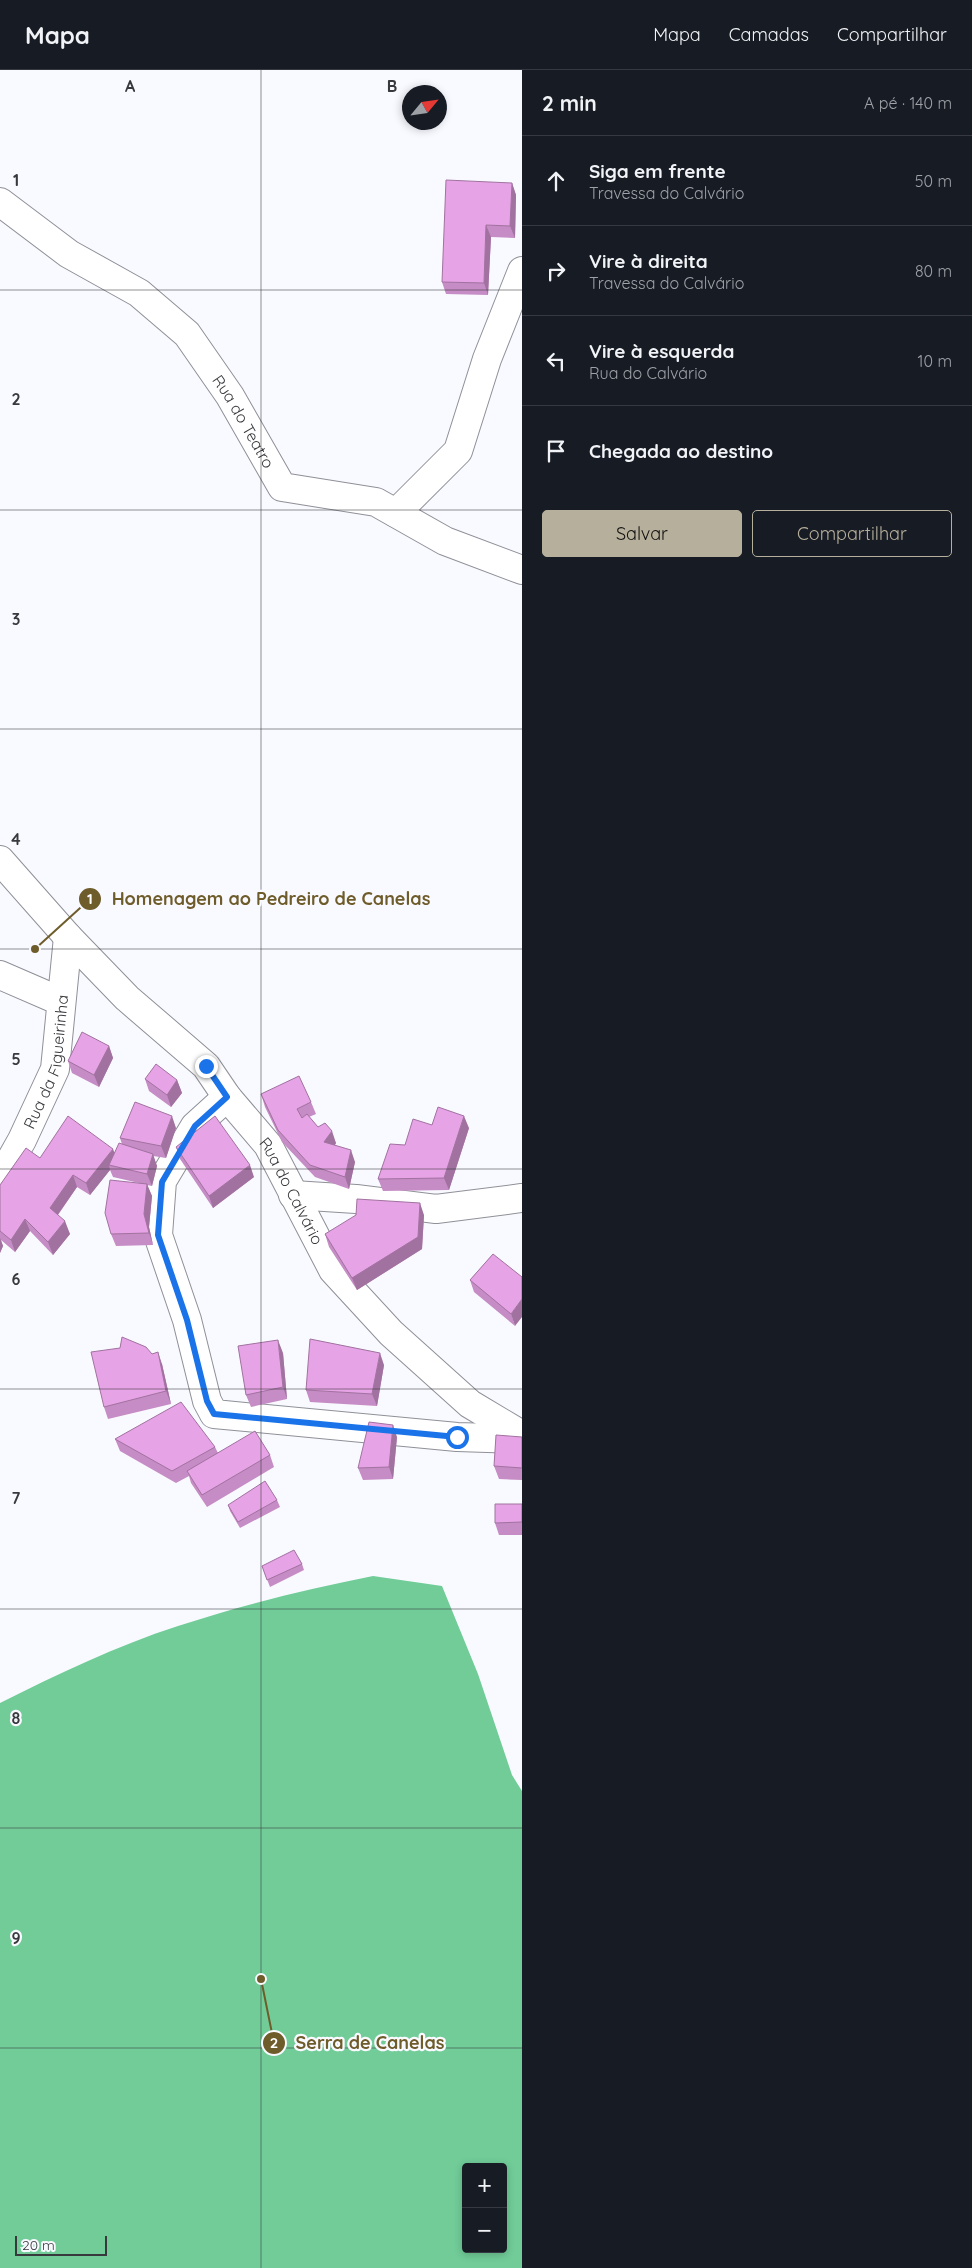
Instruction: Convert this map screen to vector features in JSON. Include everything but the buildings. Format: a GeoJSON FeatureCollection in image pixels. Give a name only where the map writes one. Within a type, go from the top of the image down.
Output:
{"type":"FeatureCollection","features":[{"type":"Feature","properties":{"kind":"street","name":"Rua do Teatro"},"geometry":{"type":"LineString","coordinates":[[0,202],[68,254],[138,293],[187,334],[230,396],[282,487],[376,502],[445,541],[522,570]]}},
{"type":"Feature","properties":{"kind":"street"},"geometry":{"type":"LineString","coordinates":[[396,513],[458,451],[487,359],[522,271]]}},
{"type":"Feature","properties":{"kind":"street","name":"Rua do Calvário"},"geometry":{"type":"LineString","coordinates":[[0,860],[68,937],[127,998],[206,1066],[227,1097],[268,1145],[333,1270],[391,1333],[470,1404],[522,1435]]}},
{"type":"Feature","properties":{"kind":"street","name":"Rua da Figueirinha"},"geometry":{"type":"LineString","coordinates":[[0,1179],[22,1140],[55,1068],[60,1001],[68,937]]}},
{"type":"Feature","properties":{"kind":"street"},"geometry":{"type":"LineString","coordinates":[[0,975],[60,1001]]}},
{"type":"Feature","properties":{"kind":"street"},"geometry":{"type":"LineString","coordinates":[[227,1097],[195,1126],[162,1182],[158,1235],[187,1320],[207,1401],[214,1414],[457,1437],[522,1439]]}},
{"type":"Feature","properties":{"kind":"street"},"geometry":{"type":"LineString","coordinates":[[293,1195],[356,1199],[436,1209],[522,1198]]}},
{"type":"Feature","properties":{"kind":"green space"},"geometry":{"type":"Polygon","coordinates":[[[373,1576],[442,1586],[478,1674],[512,1775],[522,1791],[522,2268],[0,2268],[0,1703],[132,1642],[202,1618],[299,1592],[373,1576]]]}},
{"type":"Feature","properties":{"kind":"place","name":"Homenagem ao Pedreiro de Canelas"},"geometry":{"type":"Point","coordinates":[35,949]}},
{"type":"Feature","properties":{"kind":"place","name":"Serra de Canelas"},"geometry":{"type":"Point","coordinates":[261,1979]}},
{"type":"Feature","properties":{"kind":"route"},"geometry":{"type":"LineString","coordinates":[[206,1066],[227,1097],[195,1126],[162,1182],[158,1235],[187,1320],[207,1401],[214,1414],[228,1417],[312,1422],[457,1437]]}}]}
